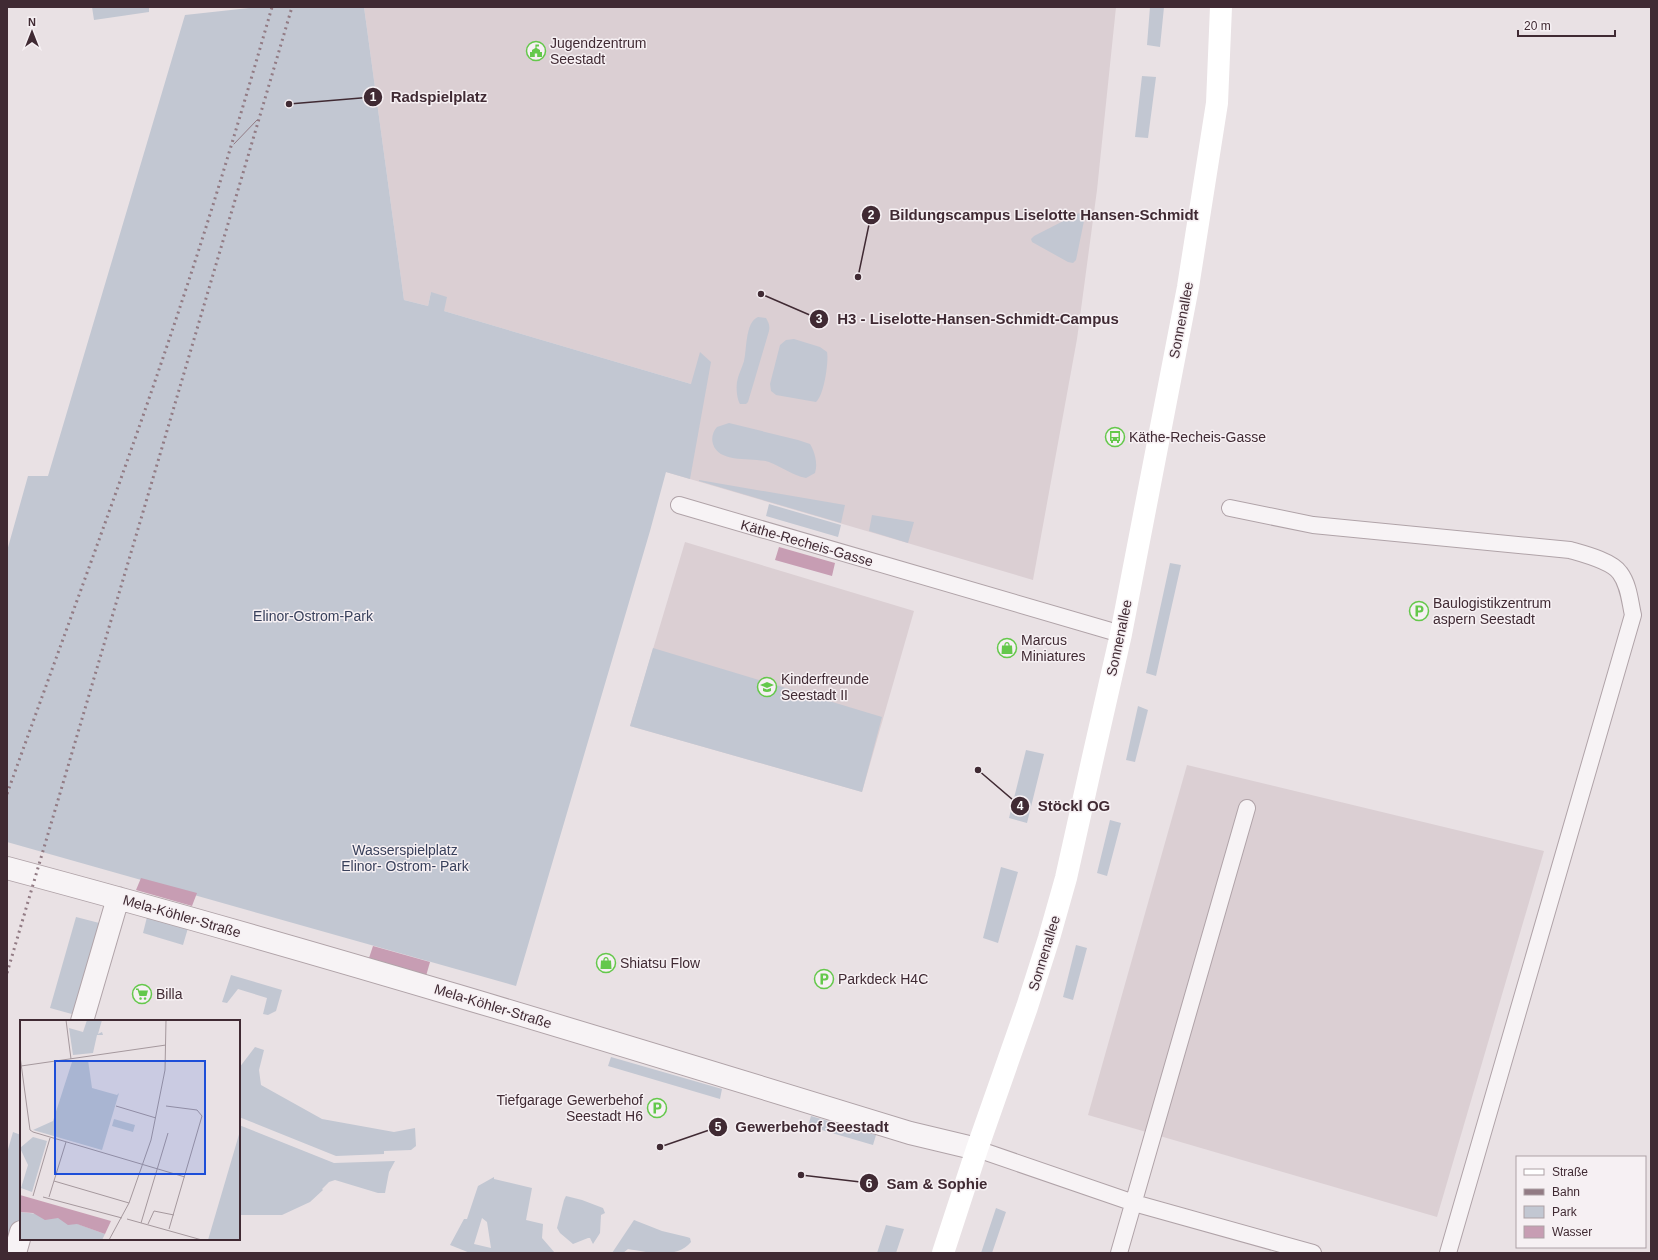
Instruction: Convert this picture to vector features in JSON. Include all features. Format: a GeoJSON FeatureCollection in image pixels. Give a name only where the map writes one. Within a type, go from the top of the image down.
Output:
{"type":"FeatureCollection","features":[{"type":"Feature","properties":{"kind":"street","name":"Sonnenallee"},"geometry":{"type":"LineString","coordinates":[[943,1253],[977,1149],[1027,1007],[1066,878],[1120,634],[1188,287],[1217,103],[1221,7]]}},
{"type":"Feature","properties":{"kind":"street","name":"Mela-Köhler-Straße"},"geometry":{"type":"LineString","coordinates":[[7,868],[118,898],[496,1007],[910,1133],[977,1149]]}},
{"type":"Feature","properties":{"kind":"street"},"geometry":{"type":"LineString","coordinates":[[82,1020],[118,898]]}},
{"type":"Feature","properties":{"kind":"street"},"geometry":{"type":"LineString","coordinates":[[15,1253],[20,1236]]}},
{"type":"Feature","properties":{"kind":"lane","name":"Käthe-Recheis-Gasse"},"geometry":{"type":"LineString","coordinates":[[679,505],[1120,634]]}},
{"type":"Feature","properties":{"kind":"lane"},"geometry":{"type":"LineString","coordinates":[[1230,508],[1313,525],[1570,550],[1600,559],[1620,572],[1628,592],[1633,615],[1448,1253]]}},
{"type":"Feature","properties":{"kind":"lane"},"geometry":{"type":"LineString","coordinates":[[1119,1253],[1247,808]]}},
{"type":"Feature","properties":{"kind":"lane"},"geometry":{"type":"LineString","coordinates":[[977,1149],[1134,1203],[1313,1253]]}},
{"type":"Feature","properties":{"kind":"shaded area"},"geometry":{"type":"Polygon","coordinates":[[[364,7],[1116,7],[1097,190],[1077,339],[1033,580],[666,472],[691,384],[444,311],[431,292],[428,306],[404,300],[364,7]]]}},
{"type":"Feature","properties":{"kind":"shaded area","name":"Kinderfreunde Seestadt II"},"geometry":{"type":"Polygon","coordinates":[[[685,542],[914,611],[862,792],[630,726],[685,542]]]}},
{"type":"Feature","properties":{"kind":"shaded area"},"geometry":{"type":"Polygon","coordinates":[[[1187,765],[1544,851],[1437,1217],[1088,1115],[1187,765]]]}},
{"type":"Feature","properties":{"kind":"green space"},"geometry":{"type":"Polygon","coordinates":[[[92,7],[149,7],[149,12],[94,20],[92,7]]]}},
{"type":"Feature","properties":{"kind":"green space","name":"Elinor-Ostrom-Park"},"geometry":{"type":"Polygon","coordinates":[[[258,7],[364,7],[404,300],[428,306],[431,292],[447,297],[444,311],[691,384],[700,352],[711,362],[690,479],[666,472],[516,986],[7,842],[7,551],[28,476],[48,476],[185,15],[258,7]]]}},
{"type":"Feature","properties":{"kind":"green space"},"geometry":{"type":"Polygon","coordinates":[[[1150,7],[1164,7],[1160,47],[1147,45],[1150,7]]]}},
{"type":"Feature","properties":{"kind":"green space"},"geometry":{"type":"Polygon","coordinates":[[[1142,76],[1156,77],[1148,138],[1135,137],[1142,76]]]}},
{"type":"Feature","properties":{"kind":"green space"},"geometry":{"type":"Polygon","coordinates":[[[1079,213],[1085,216],[1076,260],[1073,263],[1068,262],[1032,242],[1031,239],[1034,236],[1079,213]]]}},
{"type":"Feature","properties":{"kind":"green space"},"geometry":{"type":"Polygon","coordinates":[[[758,317],[766,318],[769,324],[769,331],[748,402],[746,404],[740,404],[737,394],[738,379],[744,361],[749,330],[751,324],[758,317]]]}},
{"type":"Feature","properties":{"kind":"green space"},"geometry":{"type":"Polygon","coordinates":[[[794,339],[820,347],[827,352],[824,386],[816,402],[776,395],[771,391],[770,384],[780,345],[786,340],[794,339]]]}},
{"type":"Feature","properties":{"kind":"green space"},"geometry":{"type":"Polygon","coordinates":[[[729,423],[810,444],[816,458],[815,473],[806,478],[796,475],[769,462],[737,459],[722,455],[716,450],[712,439],[714,430],[717,427],[729,423]]]}},
{"type":"Feature","properties":{"kind":"green space"},"geometry":{"type":"Polygon","coordinates":[[[699,481],[845,505],[841,523],[699,481]]]}},
{"type":"Feature","properties":{"kind":"green space"},"geometry":{"type":"Polygon","coordinates":[[[769,504],[841,525],[838,537],[766,516],[769,504]]]}},
{"type":"Feature","properties":{"kind":"green space"},"geometry":{"type":"Polygon","coordinates":[[[872,515],[914,522],[908,543],[869,531],[872,515]]]}},
{"type":"Feature","properties":{"kind":"green space"},"geometry":{"type":"Polygon","coordinates":[[[1170,563],[1181,565],[1156,676],[1146,673],[1170,563]]]}},
{"type":"Feature","properties":{"kind":"green space"},"geometry":{"type":"Polygon","coordinates":[[[653,648],[882,717],[862,792],[630,726],[653,648]]]}},
{"type":"Feature","properties":{"kind":"green space"},"geometry":{"type":"Polygon","coordinates":[[[1138,706],[1148,710],[1135,762],[1126,760],[1138,706]]]}},
{"type":"Feature","properties":{"kind":"green space"},"geometry":{"type":"Polygon","coordinates":[[[1026,750],[1044,754],[1027,823],[1009,818],[1026,750]]]}},
{"type":"Feature","properties":{"kind":"green space"},"geometry":{"type":"Polygon","coordinates":[[[1110,820],[1121,823],[1107,876],[1097,873],[1110,820]]]}},
{"type":"Feature","properties":{"kind":"green space"},"geometry":{"type":"Polygon","coordinates":[[[1001,867],[1018,872],[998,943],[983,938],[1001,867]]]}},
{"type":"Feature","properties":{"kind":"green space"},"geometry":{"type":"Polygon","coordinates":[[[76,917],[107,925],[79,1016],[50,1008],[76,917]]]}},
{"type":"Feature","properties":{"kind":"green space"},"geometry":{"type":"Polygon","coordinates":[[[147,917],[188,928],[183,945],[143,933],[147,917]]]}},
{"type":"Feature","properties":{"kind":"green space"},"geometry":{"type":"Polygon","coordinates":[[[1076,945],[1087,948],[1073,1000],[1063,997],[1076,945]]]}},
{"type":"Feature","properties":{"kind":"green space"},"geometry":{"type":"Polygon","coordinates":[[[231,975],[282,990],[276,1011],[268,1015],[263,1014],[267,998],[238,989],[227,1003],[222,1002],[231,975]]]}},
{"type":"Feature","properties":{"kind":"green space"},"geometry":{"type":"Polygon","coordinates":[[[255,1047],[264,1050],[259,1070],[261,1085],[322,1119],[394,1132],[415,1128],[416,1146],[411,1150],[384,1151],[384,1154],[336,1156],[240,1117],[240,1067],[255,1047]]]}},
{"type":"Feature","properties":{"kind":"green space"},"geometry":{"type":"Polygon","coordinates":[[[611,1057],[722,1089],[720,1099],[608,1066],[611,1057]]]}},
{"type":"Feature","properties":{"kind":"green space"},"geometry":{"type":"Polygon","coordinates":[[[811,1116],[876,1135],[873,1145],[808,1126],[811,1116]]]}},
{"type":"Feature","properties":{"kind":"green space"},"geometry":{"type":"Polygon","coordinates":[[[240,1125],[334,1163],[395,1161],[389,1172],[385,1193],[378,1193],[335,1180],[329,1182],[310,1202],[282,1215],[240,1215],[240,1125]]]}},
{"type":"Feature","properties":{"kind":"green space"},"geometry":{"type":"Polygon","coordinates":[[[13,1132],[20,1135],[20,1218],[10,1253],[7,1253],[7,1153],[13,1132]]]}},
{"type":"Feature","properties":{"kind":"green space"},"geometry":{"type":"Polygon","coordinates":[[[494,1177],[494,1179],[532,1188],[526,1220],[543,1224],[542,1238],[555,1253],[470,1253],[450,1245],[464,1219],[467,1219],[478,1186],[494,1177]],[[482,1218],[474,1244],[491,1248],[487,1222],[482,1218]]]}},
{"type":"Feature","properties":{"kind":"green space"},"geometry":{"type":"Polygon","coordinates":[[[566,1196],[603,1208],[605,1213],[601,1215],[600,1233],[593,1244],[590,1238],[588,1238],[573,1244],[560,1233],[557,1228],[566,1196]]]}},
{"type":"Feature","properties":{"kind":"green space"},"geometry":{"type":"Polygon","coordinates":[[[996,1208],[1006,1212],[992,1253],[981,1253],[996,1208]]]}},
{"type":"Feature","properties":{"kind":"green space"},"geometry":{"type":"Polygon","coordinates":[[[634,1220],[662,1231],[690,1238],[691,1242],[685,1248],[670,1253],[653,1253],[628,1249],[623,1253],[612,1253],[634,1220]]]}},
{"type":"Feature","properties":{"kind":"green space"},"geometry":{"type":"Polygon","coordinates":[[[886,1225],[904,1229],[896,1253],[877,1253],[886,1225]]]}},
{"type":"Feature","properties":{"kind":"water"},"geometry":{"type":"Polygon","coordinates":[[[779,547],[835,563],[832,576],[775,560],[779,547]]]}},
{"type":"Feature","properties":{"kind":"water"},"geometry":{"type":"Polygon","coordinates":[[[141,878],[197,893],[192,906],[136,890],[141,878]]]}},
{"type":"Feature","properties":{"kind":"water"},"geometry":{"type":"Polygon","coordinates":[[[373,946],[430,962],[426,976],[369,958],[373,946]]]}},
{"type":"Feature","properties":{"kind":"tram line"},"geometry":{"type":"LineString","coordinates":[[234,144],[257,120]]}},
{"type":"Feature","properties":{"kind":"railway"},"geometry":{"type":"LineString","coordinates":[[7,794],[119,485],[195,262],[272,7]]}},
{"type":"Feature","properties":{"kind":"railway"},"geometry":{"type":"LineString","coordinates":[[7,973],[292,7]]}},
{"type":"Feature","properties":{"kind":"place","name":"Jugendzentrum Seestadt"},"geometry":{"type":"Point","coordinates":[536,51]}},
{"type":"Feature","properties":{"kind":"place","name":"Radspielplatz"},"geometry":{"type":"Point","coordinates":[289,104]}},
{"type":"Feature","properties":{"kind":"place","name":"Bildungscampus Liselotte Hansen-Schmidt"},"geometry":{"type":"Point","coordinates":[858,277]}},
{"type":"Feature","properties":{"kind":"place","name":"H3 - Liselotte-Hansen-Schmidt-Campus"},"geometry":{"type":"Point","coordinates":[761,294]}},
{"type":"Feature","properties":{"kind":"place","name":"Käthe-Recheis-Gasse"},"geometry":{"type":"Point","coordinates":[1115,437]}},
{"type":"Feature","properties":{"kind":"place","name":"Baulogistikzentrum aspern Seestadt"},"geometry":{"type":"Point","coordinates":[1419,611]}},
{"type":"Feature","properties":{"kind":"place","name":"Marcus Miniatures"},"geometry":{"type":"Point","coordinates":[1007,648]}},
{"type":"Feature","properties":{"kind":"place","name":"Kinderfreunde Seestadt II"},"geometry":{"type":"Point","coordinates":[767,687]}},
{"type":"Feature","properties":{"kind":"place","name":"Stöckl OG"},"geometry":{"type":"Point","coordinates":[978,770]}},
{"type":"Feature","properties":{"kind":"place","name":"Shiatsu Flow"},"geometry":{"type":"Point","coordinates":[606,963]}},
{"type":"Feature","properties":{"kind":"place","name":"Parkdeck H4C"},"geometry":{"type":"Point","coordinates":[824,979]}},
{"type":"Feature","properties":{"kind":"place","name":"Billa"},"geometry":{"type":"Point","coordinates":[142,994]}},
{"type":"Feature","properties":{"kind":"place","name":"Tiefgarage Gewerbehof Seestadt H6"},"geometry":{"type":"Point","coordinates":[657,1108]}},
{"type":"Feature","properties":{"kind":"place","name":"Gewerbehof Seestadt"},"geometry":{"type":"Point","coordinates":[660,1147]}},
{"type":"Feature","properties":{"kind":"place","name":"Sam & Sophie"},"geometry":{"type":"Point","coordinates":[801,1175]}},
{"type":"Feature","properties":{"kind":"park label","name":"Wasserspielplatz Elinor- Ostrom- Park"},"geometry":{"type":"Point","coordinates":[405,858]}}]}
